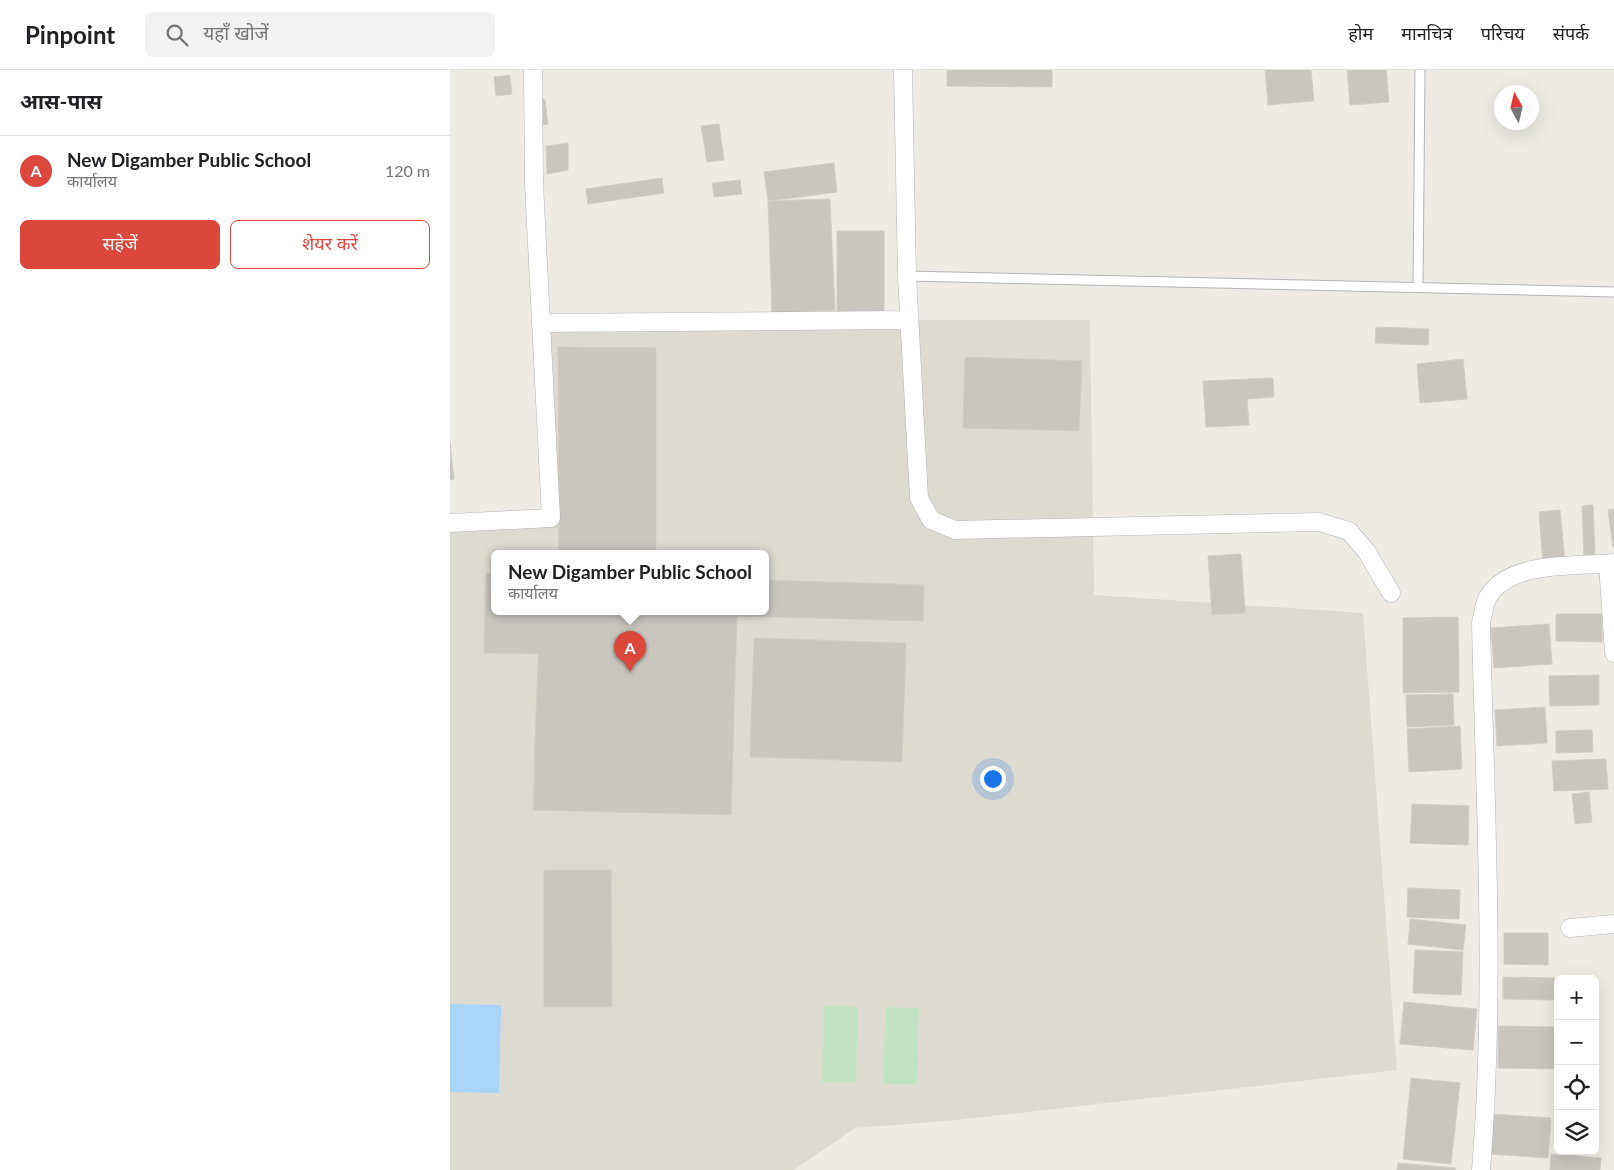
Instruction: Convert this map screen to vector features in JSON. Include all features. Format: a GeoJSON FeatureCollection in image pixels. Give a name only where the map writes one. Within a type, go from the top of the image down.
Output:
{"type":"FeatureCollection","features":[{"type":"Feature","properties":{"kind":"street"},"geometry":{"type":"LineString","coordinates":[[450,523],[551,518],[534,184],[533,70]]}},
{"type":"Feature","properties":{"kind":"street"},"geometry":{"type":"LineString","coordinates":[[904,70],[908,320],[920,498],[931,520],[954,530],[1319,522],[1349,531],[1367,552],[1391,593]]}},
{"type":"Feature","properties":{"kind":"street"},"geometry":{"type":"LineString","coordinates":[[542,323],[908,320]]}},
{"type":"Feature","properties":{"kind":"street"},"geometry":{"type":"LineString","coordinates":[[1481,1170],[1485,1120],[1488,965],[1481,623],[1487,598],[1502,580],[1523,571],[1611,564],[1614,653]]}},
{"type":"Feature","properties":{"kind":"street"},"geometry":{"type":"LineString","coordinates":[[1570,928],[1614,924]]}},
{"type":"Feature","properties":{"kind":"lane"},"geometry":{"type":"LineString","coordinates":[[1418,288],[1420,70]]}},
{"type":"Feature","properties":{"kind":"lane"},"geometry":{"type":"LineString","coordinates":[[906,276],[1614,292]]}},
{"type":"Feature","properties":{"kind":"shaded area"},"geometry":{"type":"Polygon","coordinates":[[[1090,320],[1094,595],[1363,613],[1397,1070],[957,1120],[855,1128],[794,1170],[450,1170],[450,523],[551,518],[542,323],[1090,320]]]}},
{"type":"Feature","properties":{"kind":"green space"},"geometry":{"type":"Polygon","coordinates":[[[824,1006],[858,1007],[856,1083],[822,1082],[824,1006]]]}},
{"type":"Feature","properties":{"kind":"green space"},"geometry":{"type":"Polygon","coordinates":[[[886,1007],[919,1008],[917,1084],[883,1084],[886,1007]]]}},
{"type":"Feature","properties":{"kind":"water"},"geometry":{"type":"Polygon","coordinates":[[[450,1004],[501,1005],[499,1093],[450,1092],[450,1004]]]}},
{"type":"Feature","properties":{"kind":"building"},"geometry":{"type":"Polygon","coordinates":[[[947,70],[1052,70],[1052,87],[947,86],[947,70]]]}},
{"type":"Feature","properties":{"kind":"building"},"geometry":{"type":"Polygon","coordinates":[[[1265,70],[1311,70],[1314,101],[1268,105],[1265,70]]]}},
{"type":"Feature","properties":{"kind":"building"},"geometry":{"type":"Polygon","coordinates":[[[1347,70],[1386,70],[1389,102],[1350,105],[1347,70]]]}},
{"type":"Feature","properties":{"kind":"building"},"geometry":{"type":"Polygon","coordinates":[[[510,75],[512,94],[496,96],[494,77],[510,75]]]}},
{"type":"Feature","properties":{"kind":"building"},"geometry":{"type":"Polygon","coordinates":[[[541,97],[545,100],[548,124],[540,125],[541,97]]]}},
{"type":"Feature","properties":{"kind":"building"},"geometry":{"type":"Polygon","coordinates":[[[719,124],[724,160],[707,162],[701,126],[719,124]]]}},
{"type":"Feature","properties":{"kind":"building"},"geometry":{"type":"Polygon","coordinates":[[[568,143],[568,170],[547,174],[546,146],[568,143]]]}},
{"type":"Feature","properties":{"kind":"building"},"geometry":{"type":"Polygon","coordinates":[[[834,163],[837,192],[768,201],[764,172],[834,163]]]}},
{"type":"Feature","properties":{"kind":"building"},"geometry":{"type":"Polygon","coordinates":[[[662,178],[664,193],[588,204],[586,189],[662,178]]]}},
{"type":"Feature","properties":{"kind":"building"},"geometry":{"type":"Polygon","coordinates":[[[740,180],[742,194],[714,197],[712,183],[740,180]]]}},
{"type":"Feature","properties":{"kind":"building"},"geometry":{"type":"Polygon","coordinates":[[[830,199],[835,310],[772,313],[768,201],[830,199]]]}},
{"type":"Feature","properties":{"kind":"building"},"geometry":{"type":"Polygon","coordinates":[[[837,231],[884,231],[884,314],[837,314],[837,231]]]}},
{"type":"Feature","properties":{"kind":"building"},"geometry":{"type":"Polygon","coordinates":[[[1376,327],[1429,329],[1428,345],[1375,343],[1376,327]]]}},
{"type":"Feature","properties":{"kind":"building"},"geometry":{"type":"Polygon","coordinates":[[[558,347],[656,348],[656,550],[559,550],[558,347]]]}},
{"type":"Feature","properties":{"kind":"building"},"geometry":{"type":"Polygon","coordinates":[[[965,357],[1082,361],[1079,431],[963,428],[965,357]]]}},
{"type":"Feature","properties":{"kind":"building"},"geometry":{"type":"Polygon","coordinates":[[[1463,359],[1467,399],[1420,403],[1417,364],[1463,359]]]}},
{"type":"Feature","properties":{"kind":"building"},"geometry":{"type":"Polygon","coordinates":[[[1273,378],[1274,397],[1247,399],[1249,425],[1206,427],[1203,381],[1273,378]]]}},
{"type":"Feature","properties":{"kind":"building"},"geometry":{"type":"Polygon","coordinates":[[[450,442],[454,479],[450,480],[450,442]]]}},
{"type":"Feature","properties":{"kind":"building"},"geometry":{"type":"Polygon","coordinates":[[[1593,505],[1595,558],[1584,558],[1582,506],[1593,505]]]}},
{"type":"Feature","properties":{"kind":"building"},"geometry":{"type":"Polygon","coordinates":[[[1614,509],[1614,547],[1613,547],[1608,510],[1614,509]]]}},
{"type":"Feature","properties":{"kind":"building"},"geometry":{"type":"Polygon","coordinates":[[[1560,510],[1565,561],[1543,563],[1539,512],[1560,510]]]}},
{"type":"Feature","properties":{"kind":"building"},"geometry":{"type":"Polygon","coordinates":[[[1241,554],[1245,613],[1212,615],[1208,556],[1241,554]]]}},
{"type":"Feature","properties":{"kind":"building"},"geometry":{"type":"Polygon","coordinates":[[[486,573],[491,573],[491,615],[769,615],[769,580],[924,585],[923,621],[737,616],[731,815],[533,810],[538,654],[484,653],[486,573]]]}},
{"type":"Feature","properties":{"kind":"building"},"geometry":{"type":"Polygon","coordinates":[[[1556,614],[1602,614],[1602,642],[1556,641],[1556,614]]]}},
{"type":"Feature","properties":{"kind":"building"},"geometry":{"type":"Polygon","coordinates":[[[1458,617],[1459,692],[1403,693],[1403,618],[1458,617]]]}},
{"type":"Feature","properties":{"kind":"building"},"geometry":{"type":"Polygon","coordinates":[[[1549,624],[1552,664],[1494,668],[1491,628],[1549,624]]]}},
{"type":"Feature","properties":{"kind":"building"},"geometry":{"type":"Polygon","coordinates":[[[754,638],[906,643],[902,762],[750,757],[754,638]]]}},
{"type":"Feature","properties":{"kind":"building"},"geometry":{"type":"Polygon","coordinates":[[[1599,675],[1599,705],[1550,706],[1549,676],[1599,675]]]}},
{"type":"Feature","properties":{"kind":"building"},"geometry":{"type":"Polygon","coordinates":[[[1453,694],[1454,725],[1407,727],[1406,695],[1453,694]]]}},
{"type":"Feature","properties":{"kind":"building"},"geometry":{"type":"Polygon","coordinates":[[[1545,707],[1547,743],[1497,746],[1495,710],[1545,707]]]}},
{"type":"Feature","properties":{"kind":"building"},"geometry":{"type":"Polygon","coordinates":[[[1460,726],[1462,769],[1409,772],[1407,729],[1460,726]]]}},
{"type":"Feature","properties":{"kind":"building"},"geometry":{"type":"Polygon","coordinates":[[[1592,730],[1593,752],[1556,753],[1556,731],[1592,730]]]}},
{"type":"Feature","properties":{"kind":"building"},"geometry":{"type":"Polygon","coordinates":[[[1606,759],[1608,789],[1554,791],[1552,761],[1606,759]]]}},
{"type":"Feature","properties":{"kind":"building"},"geometry":{"type":"Polygon","coordinates":[[[1589,792],[1592,822],[1575,824],[1572,794],[1589,792]]]}},
{"type":"Feature","properties":{"kind":"building"},"geometry":{"type":"Polygon","coordinates":[[[1412,804],[1469,806],[1468,845],[1410,843],[1412,804]]]}},
{"type":"Feature","properties":{"kind":"building"},"geometry":{"type":"Polygon","coordinates":[[[544,870],[611,870],[612,1007],[544,1007],[544,870]]]}},
{"type":"Feature","properties":{"kind":"building"},"geometry":{"type":"Polygon","coordinates":[[[1408,888],[1460,890],[1459,919],[1407,917],[1408,888]]]}},
{"type":"Feature","properties":{"kind":"building"},"geometry":{"type":"Polygon","coordinates":[[[1410,919],[1466,925],[1463,950],[1408,944],[1410,919]]]}},
{"type":"Feature","properties":{"kind":"building"},"geometry":{"type":"Polygon","coordinates":[[[1504,933],[1548,933],[1548,965],[1504,964],[1504,933]]]}},
{"type":"Feature","properties":{"kind":"building"},"geometry":{"type":"Polygon","coordinates":[[[1415,950],[1463,952],[1461,995],[1413,993],[1415,950]]]}},
{"type":"Feature","properties":{"kind":"building"},"geometry":{"type":"Polygon","coordinates":[[[1503,977],[1554,978],[1554,1000],[1503,999],[1503,977]]]}},
{"type":"Feature","properties":{"kind":"building"},"geometry":{"type":"Polygon","coordinates":[[[1404,1002],[1477,1009],[1473,1050],[1400,1044],[1404,1002]]]}},
{"type":"Feature","properties":{"kind":"building"},"geometry":{"type":"Polygon","coordinates":[[[1498,1026],[1554,1027],[1554,1069],[1498,1068],[1498,1026]]]}},
{"type":"Feature","properties":{"kind":"building"},"geometry":{"type":"Polygon","coordinates":[[[1411,1078],[1460,1083],[1451,1164],[1403,1159],[1411,1078]]]}},
{"type":"Feature","properties":{"kind":"building"},"geometry":{"type":"Polygon","coordinates":[[[1492,1114],[1551,1118],[1548,1158],[1490,1154],[1492,1114]]]}},
{"type":"Feature","properties":{"kind":"building"},"geometry":{"type":"Polygon","coordinates":[[[1551,1154],[1601,1158],[1600,1170],[1550,1170],[1551,1154]]]}},
{"type":"Feature","properties":{"kind":"building"},"geometry":{"type":"Polygon","coordinates":[[[1398,1163],[1456,1168],[1455,1170],[1397,1170],[1398,1163]]]}},
{"type":"Feature","properties":{"kind":"place","name":"New Digamber Public School"},"geometry":{"type":"Point","coordinates":[630,672]}}]}
